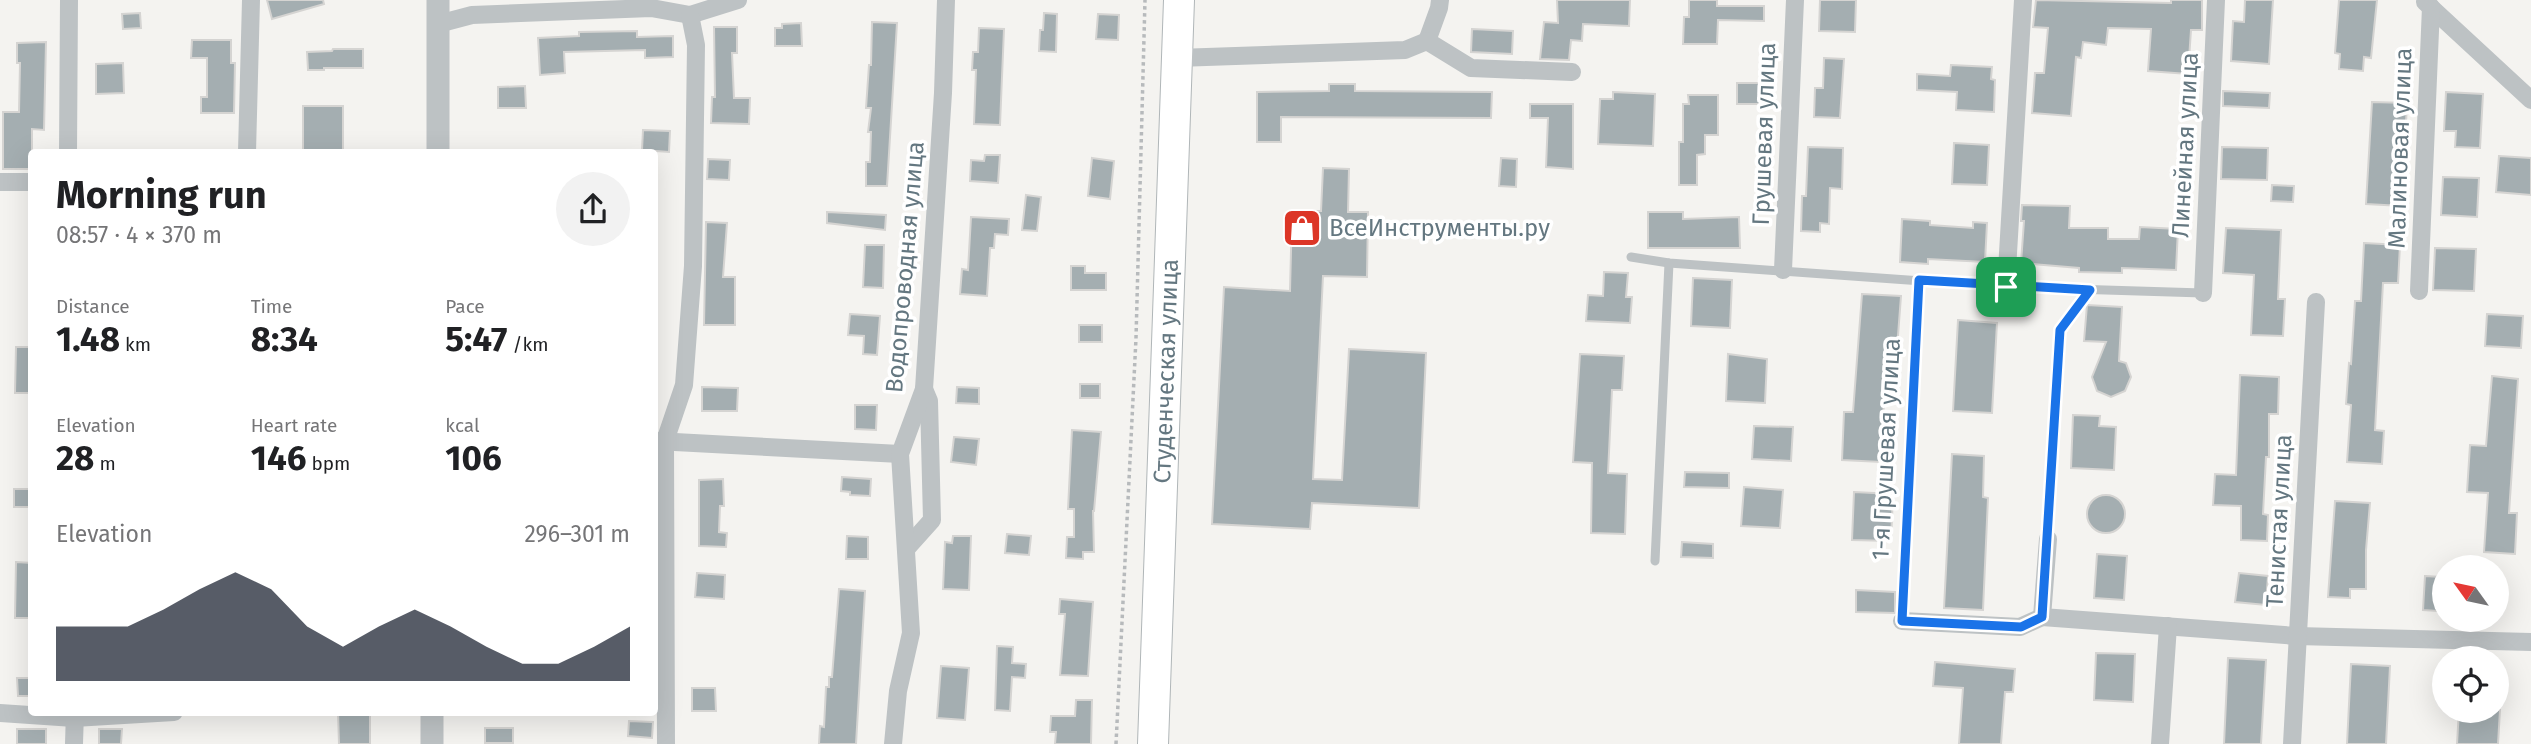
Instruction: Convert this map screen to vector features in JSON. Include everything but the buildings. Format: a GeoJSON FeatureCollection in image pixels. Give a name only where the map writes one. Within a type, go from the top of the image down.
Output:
{"type":"FeatureCollection","features":[{"type":"Feature","properties":{"kind":"main road","name":"Студенческая улица"},"geometry":{"type":"LineString","coordinates":[[1153,744],[1179,0]]}},
{"type":"Feature","properties":{"kind":"street"},"geometry":{"type":"LineString","coordinates":[[68,149],[69,0]]}},
{"type":"Feature","properties":{"kind":"street"},"geometry":{"type":"LineString","coordinates":[[247,149],[251,0]]}},
{"type":"Feature","properties":{"kind":"street"},"geometry":{"type":"LineString","coordinates":[[438,0],[438,149]]}},
{"type":"Feature","properties":{"kind":"street"},"geometry":{"type":"LineString","coordinates":[[438,24],[472,15],[623,9],[651,8],[690,15],[738,0]]}},
{"type":"Feature","properties":{"kind":"street","name":"Водопроводная улица"},"geometry":{"type":"LineString","coordinates":[[893,744],[898,691],[911,633],[900,454],[924,389],[943,93],[946,0]]}},
{"type":"Feature","properties":{"kind":"street"},"geometry":{"type":"LineString","coordinates":[[1177,58],[1405,50],[1427,41],[1440,0]]}},
{"type":"Feature","properties":{"kind":"street","name":"Грушевая улица"},"geometry":{"type":"LineString","coordinates":[[1783,270],[1795,0]]}},
{"type":"Feature","properties":{"kind":"street"},"geometry":{"type":"LineString","coordinates":[[2006,287],[2023,0]]}},
{"type":"Feature","properties":{"kind":"street","name":"Линейная улица"},"geometry":{"type":"LineString","coordinates":[[2203,293],[2216,0]]}},
{"type":"Feature","properties":{"kind":"street"},"geometry":{"type":"LineString","coordinates":[[2426,4],[2531,100]]}},
{"type":"Feature","properties":{"kind":"street","name":"Малиновая улица"},"geometry":{"type":"LineString","coordinates":[[2418,291],[2426,4]]}},
{"type":"Feature","properties":{"kind":"street"},"geometry":{"type":"LineString","coordinates":[[666,744],[660,441],[684,384],[693,266],[696,45],[690,15]]}},
{"type":"Feature","properties":{"kind":"street"},"geometry":{"type":"LineString","coordinates":[[1427,41],[1471,68],[1572,72]]}},
{"type":"Feature","properties":{"kind":"street"},"geometry":{"type":"LineString","coordinates":[[0,182],[28,182]]}},
{"type":"Feature","properties":{"kind":"street","name":"Тенистая улица"},"geometry":{"type":"LineString","coordinates":[[2292,744],[2316,302]]}},
{"type":"Feature","properties":{"kind":"street"},"geometry":{"type":"LineString","coordinates":[[906,549],[932,520],[929,401],[924,389]]}},
{"type":"Feature","properties":{"kind":"street"},"geometry":{"type":"LineString","coordinates":[[660,441],[900,454]]}},
{"type":"Feature","properties":{"kind":"street"},"geometry":{"type":"LineString","coordinates":[[2042,617],[2048,539]]}},
{"type":"Feature","properties":{"kind":"street"},"geometry":{"type":"LineString","coordinates":[[1902,621],[2021,627],[2042,617],[2297,636],[2531,642]]}},
{"type":"Feature","properties":{"kind":"street"},"geometry":{"type":"LineString","coordinates":[[2160,744],[2168,626]]}},
{"type":"Feature","properties":{"kind":"street"},"geometry":{"type":"LineString","coordinates":[[0,713],[28,714]]}},
{"type":"Feature","properties":{"kind":"street"},"geometry":{"type":"LineString","coordinates":[[74,744],[75,716]]}},
{"type":"Feature","properties":{"kind":"street"},"geometry":{"type":"LineString","coordinates":[[432,716],[432,744]]}},
{"type":"Feature","properties":{"kind":"lane"},"geometry":{"type":"LineString","coordinates":[[1632,257],[1669,263],[2006,287],[2203,293]]}},
{"type":"Feature","properties":{"kind":"lane"},"geometry":{"type":"LineString","coordinates":[[1655,561],[1669,263]]}},
{"type":"Feature","properties":{"kind":"lane","name":"1-я Грушевая улица"},"geometry":{"type":"LineString","coordinates":[[1902,621],[1919,280]]}},
{"type":"Feature","properties":{"kind":"lane"},"geometry":{"type":"LineString","coordinates":[[2048,539],[2060,330],[2090,290]]}},
{"type":"Feature","properties":{"kind":"path"},"geometry":{"type":"LineString","coordinates":[[1116,744],[1136,338],[1145,0]]}},
{"type":"Feature","properties":{"kind":"place","name":"ВсеИнструменты.ру"},"geometry":{"type":"Point","coordinates":[1302,228]}},
{"type":"Feature","properties":{"kind":"route"},"geometry":{"type":"LineString","coordinates":[[1919,280],[2006,287],[2090,290],[2060,330],[2042,617],[2021,627],[1902,621],[1919,280]]}}]}
